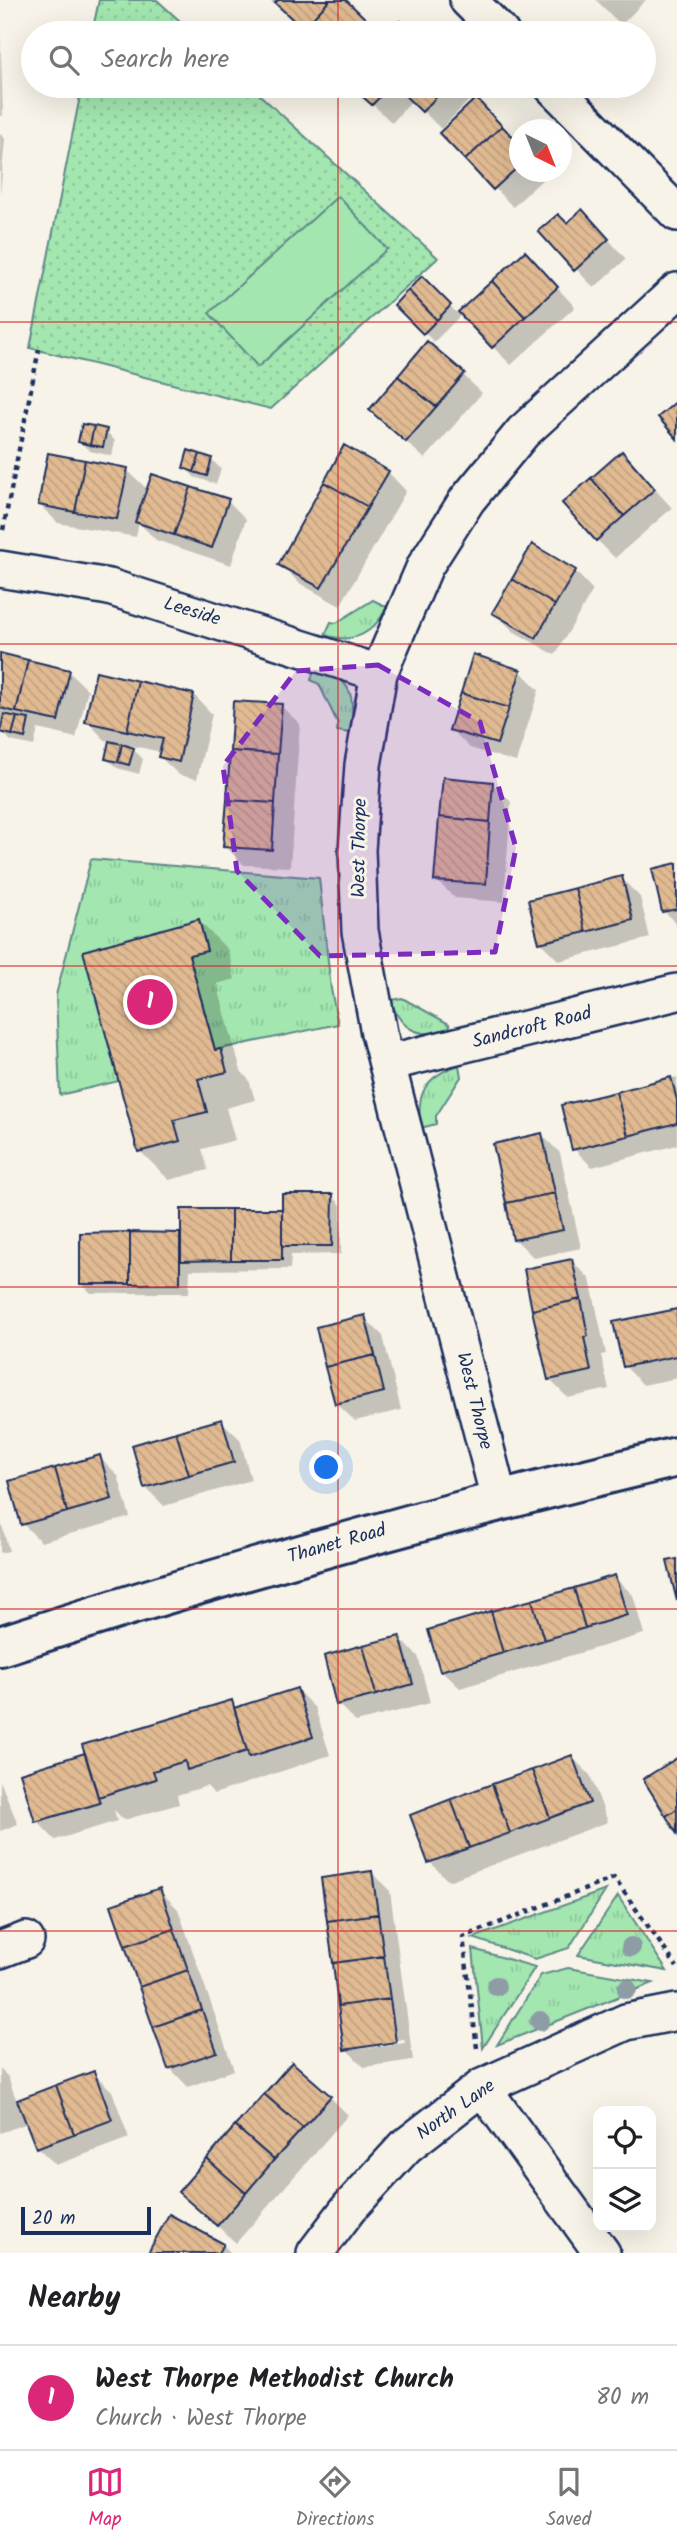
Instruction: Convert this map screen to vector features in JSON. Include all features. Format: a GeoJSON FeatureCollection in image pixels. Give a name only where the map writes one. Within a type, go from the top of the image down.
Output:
{"type":"FeatureCollection","features":[{"type":"Feature","properties":{"kind":"street"},"geometry":{"type":"LineString","coordinates":[[468,0],[489,21]]}},
{"type":"Feature","properties":{"kind":"street"},"geometry":{"type":"LineString","coordinates":[[564,98],[677,213]]}},
{"type":"Feature","properties":{"kind":"street","name":"West Thorpe"},"geometry":{"type":"LineString","coordinates":[[499,1499],[387,1063],[360,931],[357,850],[363,765],[379,673],[425,566],[467,500],[523,432],[677,292]]}},
{"type":"Feature","properties":{"kind":"street","name":"Leeside"},"geometry":{"type":"LineString","coordinates":[[0,569],[109,587],[379,673]]}},
{"type":"Feature","properties":{"kind":"street","name":"Sandcroft Road"},"geometry":{"type":"LineString","coordinates":[[387,1063],[677,992]]}},
{"type":"Feature","properties":{"kind":"street","name":"Thanet Road"},"geometry":{"type":"LineString","coordinates":[[0,1646],[345,1541],[499,1499],[677,1457]]}},
{"type":"Feature","properties":{"kind":"street","name":"North Lane"},"geometry":{"type":"LineString","coordinates":[[315,2253],[349,2208],[406,2146],[482,2087],[626,2022],[677,2012]]}},
{"type":"Feature","properties":{"kind":"street"},"geometry":{"type":"LineString","coordinates":[[482,2087],[602,2253]]}},
{"type":"Feature","properties":{"kind":"path"},"geometry":{"type":"LineString","coordinates":[[0,543],[39,349]]}},
{"type":"Feature","properties":{"kind":"path"},"geometry":{"type":"LineString","coordinates":[[482,2087],[463,1937],[614,1878],[677,1967]]}},
{"type":"Feature","properties":{"kind":"highlighted area"},"geometry":{"type":"Polygon","coordinates":[[[378,665],[480,722],[516,848],[495,952],[320,956],[237,871],[223,766],[296,671],[378,665]]]}},
{"type":"Feature","properties":{"kind":"green space"},"geometry":{"type":"Polygon","coordinates":[[[99,0],[157,0],[180,21],[95,21],[99,0]]]}},
{"type":"Feature","properties":{"kind":"green space"},"geometry":{"type":"Polygon","coordinates":[[[80,98],[263,98],[438,258],[271,409],[30,348],[80,98]]]}},
{"type":"Feature","properties":{"kind":"green space"},"geometry":{"type":"Polygon","coordinates":[[[338,196],[387,249],[258,367],[209,313],[338,196]]]}},
{"type":"Feature","properties":{"kind":"green space"},"geometry":{"type":"Polygon","coordinates":[[[373,600],[387,607],[370,630],[346,638],[325,635],[331,622],[336,623],[373,600]]]}},
{"type":"Feature","properties":{"kind":"green space"},"geometry":{"type":"Polygon","coordinates":[[[315,667],[345,683],[352,709],[350,733],[337,731],[338,724],[319,684],[311,680],[315,667]]]}},
{"type":"Feature","properties":{"kind":"green space"},"geometry":{"type":"Polygon","coordinates":[[[91,859],[319,878],[331,989],[338,1024],[215,1050],[189,955],[207,950],[199,920],[119,1081],[60,1095],[56,995],[91,859]]]}},
{"type":"Feature","properties":{"kind":"green space"},"geometry":{"type":"Polygon","coordinates":[[[402,998],[449,1024],[451,1033],[421,1033],[406,1026],[400,1020],[391,1000],[402,998]]]}},
{"type":"Feature","properties":{"kind":"green space"},"geometry":{"type":"Polygon","coordinates":[[[459,1065],[461,1077],[436,1116],[436,1124],[421,1128],[420,1105],[425,1088],[438,1075],[459,1065]]]}},
{"type":"Feature","properties":{"kind":"green space"},"geometry":{"type":"Polygon","coordinates":[[[606,1890],[569,1948],[535,1959],[473,1938],[606,1890]]]}},
{"type":"Feature","properties":{"kind":"green space"},"geometry":{"type":"Polygon","coordinates":[[[618,1896],[667,1971],[578,1955],[618,1896]]]}},
{"type":"Feature","properties":{"kind":"green space"},"geometry":{"type":"Polygon","coordinates":[[[473,1949],[535,1967],[483,2048],[473,1949]]]}},
{"type":"Feature","properties":{"kind":"green space"},"geometry":{"type":"Polygon","coordinates":[[[568,1968],[653,1983],[497,2045],[541,1975],[568,1968]]]}},
{"type":"Feature","properties":{"kind":"building"},"geometry":{"type":"Polygon","coordinates":[[[278,0],[330,0],[310,21],[294,21],[275,3],[278,0]]]}},
{"type":"Feature","properties":{"kind":"building"},"geometry":{"type":"Polygon","coordinates":[[[330,0],[346,0],[367,20],[366,21],[310,21],[330,0]]]}},
{"type":"Feature","properties":{"kind":"building"},"geometry":{"type":"Polygon","coordinates":[[[364,98],[379,98],[372,105],[364,98]]]}},
{"type":"Feature","properties":{"kind":"building"},"geometry":{"type":"Polygon","coordinates":[[[407,98],[435,98],[422,112],[407,98]]]}},
{"type":"Feature","properties":{"kind":"building"},"geometry":{"type":"Polygon","coordinates":[[[476,98],[502,126],[465,160],[439,133],[476,98]]]}},
{"type":"Feature","properties":{"kind":"building"},"geometry":{"type":"Polygon","coordinates":[[[502,126],[509,133],[509,175],[493,190],[465,160],[502,126]]]}},
{"type":"Feature","properties":{"kind":"building"},"geometry":{"type":"Polygon","coordinates":[[[582,209],[609,239],[574,271],[538,231],[558,214],[567,223],[582,209]]]}},
{"type":"Feature","properties":{"kind":"building"},"geometry":{"type":"Polygon","coordinates":[[[525,251],[558,287],[525,317],[492,281],[525,251]]]}},
{"type":"Feature","properties":{"kind":"building"},"geometry":{"type":"Polygon","coordinates":[[[422,276],[451,305],[437,320],[408,290],[422,276]]]}},
{"type":"Feature","properties":{"kind":"building"},"geometry":{"type":"Polygon","coordinates":[[[492,281],[525,317],[492,348],[458,312],[492,281]]]}},
{"type":"Feature","properties":{"kind":"building"},"geometry":{"type":"Polygon","coordinates":[[[408,290],[437,320],[423,334],[394,305],[408,290]]]}},
{"type":"Feature","properties":{"kind":"building"},"geometry":{"type":"Polygon","coordinates":[[[427,341],[465,373],[436,407],[398,376],[427,341]]]}},
{"type":"Feature","properties":{"kind":"building"},"geometry":{"type":"Polygon","coordinates":[[[398,376],[436,407],[406,442],[369,410],[398,376]]]}},
{"type":"Feature","properties":{"kind":"building"},"geometry":{"type":"Polygon","coordinates":[[[677,401],[677,439],[658,417],[677,401]]]}},
{"type":"Feature","properties":{"kind":"building"},"geometry":{"type":"Polygon","coordinates":[[[82,424],[94,426],[90,445],[78,442],[82,424]]]}},
{"type":"Feature","properties":{"kind":"building"},"geometry":{"type":"Polygon","coordinates":[[[94,426],[107,429],[103,447],[90,445],[94,426]]]}},
{"type":"Feature","properties":{"kind":"building"},"geometry":{"type":"Polygon","coordinates":[[[344,445],[389,471],[368,507],[324,482],[344,445]]]}},
{"type":"Feature","properties":{"kind":"building"},"geometry":{"type":"Polygon","coordinates":[[[188,450],[200,454],[194,472],[183,468],[188,450]]]}},
{"type":"Feature","properties":{"kind":"building"},"geometry":{"type":"Polygon","coordinates":[[[622,451],[655,489],[624,516],[591,478],[622,451]]]}},
{"type":"Feature","properties":{"kind":"building"},"geometry":{"type":"Polygon","coordinates":[[[48,453],[85,460],[75,512],[38,505],[48,453]]]}},
{"type":"Feature","properties":{"kind":"building"},"geometry":{"type":"Polygon","coordinates":[[[200,454],[212,458],[207,476],[194,472],[200,454]]]}},
{"type":"Feature","properties":{"kind":"building"},"geometry":{"type":"Polygon","coordinates":[[[85,460],[128,468],[117,519],[75,512],[85,460]]]}},
{"type":"Feature","properties":{"kind":"building"},"geometry":{"type":"Polygon","coordinates":[[[152,474],[191,487],[174,535],[135,522],[152,474]]]}},
{"type":"Feature","properties":{"kind":"building"},"geometry":{"type":"Polygon","coordinates":[[[591,478],[624,516],[596,541],[562,503],[591,478]]]}},
{"type":"Feature","properties":{"kind":"building"},"geometry":{"type":"Polygon","coordinates":[[[324,482],[368,507],[321,588],[278,565],[324,482]]]}},
{"type":"Feature","properties":{"kind":"building"},"geometry":{"type":"Polygon","coordinates":[[[191,487],[229,499],[212,548],[174,535],[191,487]]]}},
{"type":"Feature","properties":{"kind":"building"},"geometry":{"type":"Polygon","coordinates":[[[532,544],[576,570],[555,605],[512,579],[532,544]]]}},
{"type":"Feature","properties":{"kind":"building"},"geometry":{"type":"Polygon","coordinates":[[[512,579],[555,605],[536,638],[492,613],[512,579]]]}},
{"type":"Feature","properties":{"kind":"building"},"geometry":{"type":"Polygon","coordinates":[[[0,653],[28,660],[16,712],[0,708],[0,653]]]}},
{"type":"Feature","properties":{"kind":"building"},"geometry":{"type":"Polygon","coordinates":[[[473,654],[521,670],[509,708],[461,693],[473,654]]]}},
{"type":"Feature","properties":{"kind":"building"},"geometry":{"type":"Polygon","coordinates":[[[28,660],[70,670],[58,721],[16,712],[28,660]]]}},
{"type":"Feature","properties":{"kind":"building"},"geometry":{"type":"Polygon","coordinates":[[[96,671],[138,681],[127,731],[85,722],[96,671]]]}},
{"type":"Feature","properties":{"kind":"building"},"geometry":{"type":"Polygon","coordinates":[[[138,681],[194,694],[179,762],[158,757],[163,739],[127,731],[138,681]]]}},
{"type":"Feature","properties":{"kind":"building"},"geometry":{"type":"Polygon","coordinates":[[[461,693],[509,708],[497,744],[449,730],[461,693]]]}},
{"type":"Feature","properties":{"kind":"building"},"geometry":{"type":"Polygon","coordinates":[[[233,701],[282,704],[278,754],[230,751],[233,701]]]}},
{"type":"Feature","properties":{"kind":"building"},"geometry":{"type":"Polygon","coordinates":[[[4,714],[17,717],[12,735],[0,732],[4,714]]]}},
{"type":"Feature","properties":{"kind":"building"},"geometry":{"type":"Polygon","coordinates":[[[17,717],[29,719],[25,738],[12,735],[17,717]]]}},
{"type":"Feature","properties":{"kind":"building"},"geometry":{"type":"Polygon","coordinates":[[[109,741],[122,744],[118,762],[105,759],[109,741]]]}},
{"type":"Feature","properties":{"kind":"building"},"geometry":{"type":"Polygon","coordinates":[[[122,744],[134,748],[129,765],[118,762],[122,744]]]}},
{"type":"Feature","properties":{"kind":"building"},"geometry":{"type":"Polygon","coordinates":[[[230,751],[278,754],[275,803],[227,800],[230,751]]]}},
{"type":"Feature","properties":{"kind":"building"},"geometry":{"type":"Polygon","coordinates":[[[443,777],[493,782],[490,822],[439,817],[443,777]]]}},
{"type":"Feature","properties":{"kind":"building"},"geometry":{"type":"Polygon","coordinates":[[[227,800],[275,803],[272,850],[223,847],[227,800]]]}},
{"type":"Feature","properties":{"kind":"building"},"geometry":{"type":"Polygon","coordinates":[[[439,817],[490,822],[486,884],[434,881],[439,817]]]}},
{"type":"Feature","properties":{"kind":"building"},"geometry":{"type":"Polygon","coordinates":[[[677,863],[677,909],[662,912],[652,869],[677,863]]]}},
{"type":"Feature","properties":{"kind":"building"},"geometry":{"type":"Polygon","coordinates":[[[622,876],[633,920],[586,932],[575,888],[622,876]]]}},
{"type":"Feature","properties":{"kind":"building"},"geometry":{"type":"Polygon","coordinates":[[[575,888],[586,932],[539,943],[528,900],[575,888]]]}},
{"type":"Feature","properties":{"kind":"building"},"geometry":{"type":"Polygon","coordinates":[[[199,919],[207,951],[189,955],[215,1050],[221,1049],[227,1072],[198,1079],[207,1112],[174,1120],[180,1141],[138,1152],[83,951],[199,919]]]}},
{"type":"Feature","properties":{"kind":"building"},"geometry":{"type":"Polygon","coordinates":[[[671,1077],[677,1100],[677,1123],[628,1136],[616,1092],[671,1077]]]}},
{"type":"Feature","properties":{"kind":"building"},"geometry":{"type":"Polygon","coordinates":[[[616,1092],[628,1136],[572,1150],[561,1105],[616,1092]]]}},
{"type":"Feature","properties":{"kind":"building"},"geometry":{"type":"Polygon","coordinates":[[[542,1133],[555,1193],[506,1203],[493,1144],[542,1133]]]}},
{"type":"Feature","properties":{"kind":"building"},"geometry":{"type":"Polygon","coordinates":[[[555,1193],[563,1230],[513,1240],[506,1203],[555,1193]]]}},
{"type":"Feature","properties":{"kind":"building"},"geometry":{"type":"Polygon","coordinates":[[[282,1194],[333,1194],[332,1246],[282,1246],[282,1194]]]}},
{"type":"Feature","properties":{"kind":"building"},"geometry":{"type":"Polygon","coordinates":[[[181,1209],[231,1209],[231,1260],[181,1261],[181,1209]]]}},
{"type":"Feature","properties":{"kind":"building"},"geometry":{"type":"Polygon","coordinates":[[[231,1209],[282,1209],[282,1260],[231,1260],[231,1209]]]}},
{"type":"Feature","properties":{"kind":"building"},"geometry":{"type":"Polygon","coordinates":[[[130,1232],[130,1284],[80,1284],[80,1233],[130,1232]]]}},
{"type":"Feature","properties":{"kind":"building"},"geometry":{"type":"Polygon","coordinates":[[[130,1232],[180,1233],[180,1284],[130,1284],[130,1232]]]}},
{"type":"Feature","properties":{"kind":"building"},"geometry":{"type":"Polygon","coordinates":[[[572,1259],[581,1299],[532,1310],[524,1269],[572,1259]]]}},
{"type":"Feature","properties":{"kind":"building"},"geometry":{"type":"Polygon","coordinates":[[[581,1299],[588,1336],[584,1337],[591,1371],[548,1380],[532,1310],[581,1299]]]}},
{"type":"Feature","properties":{"kind":"building"},"geometry":{"type":"Polygon","coordinates":[[[677,1309],[677,1356],[623,1367],[613,1322],[677,1309]]]}},
{"type":"Feature","properties":{"kind":"building"},"geometry":{"type":"Polygon","coordinates":[[[365,1315],[375,1355],[325,1367],[316,1327],[365,1315]]]}},
{"type":"Feature","properties":{"kind":"building"},"geometry":{"type":"Polygon","coordinates":[[[375,1355],[384,1392],[335,1404],[325,1367],[375,1355]]]}},
{"type":"Feature","properties":{"kind":"building"},"geometry":{"type":"Polygon","coordinates":[[[222,1419],[234,1462],[189,1475],[176,1432],[222,1419]]]}},
{"type":"Feature","properties":{"kind":"building"},"geometry":{"type":"Polygon","coordinates":[[[176,1432],[189,1475],[144,1488],[132,1445],[176,1432]]]}},
{"type":"Feature","properties":{"kind":"building"},"geometry":{"type":"Polygon","coordinates":[[[100,1455],[112,1499],[67,1512],[55,1468],[100,1455]]]}},
{"type":"Feature","properties":{"kind":"building"},"geometry":{"type":"Polygon","coordinates":[[[55,1468],[67,1512],[21,1525],[9,1481],[55,1468]]]}},
{"type":"Feature","properties":{"kind":"building"},"geometry":{"type":"Polygon","coordinates":[[[677,1559],[677,1601],[667,1561],[677,1559]]]}},
{"type":"Feature","properties":{"kind":"building"},"geometry":{"type":"Polygon","coordinates":[[[615,1575],[627,1615],[585,1628],[574,1588],[615,1575]]]}},
{"type":"Feature","properties":{"kind":"building"},"geometry":{"type":"Polygon","coordinates":[[[574,1588],[585,1628],[544,1640],[532,1600],[574,1588]]]}},
{"type":"Feature","properties":{"kind":"building"},"geometry":{"type":"Polygon","coordinates":[[[532,1600],[544,1640],[503,1653],[491,1611],[532,1600]]]}},
{"type":"Feature","properties":{"kind":"building"},"geometry":{"type":"Polygon","coordinates":[[[491,1611],[503,1653],[440,1671],[428,1630],[491,1611]]]}},
{"type":"Feature","properties":{"kind":"building"},"geometry":{"type":"Polygon","coordinates":[[[400,1636],[413,1684],[376,1695],[363,1645],[400,1636]]]}},
{"type":"Feature","properties":{"kind":"building"},"geometry":{"type":"Polygon","coordinates":[[[363,1645],[376,1695],[336,1705],[324,1656],[363,1645]]]}},
{"type":"Feature","properties":{"kind":"building"},"geometry":{"type":"Polygon","coordinates":[[[297,1688],[313,1737],[249,1757],[234,1708],[297,1688]]]}},
{"type":"Feature","properties":{"kind":"building"},"geometry":{"type":"Polygon","coordinates":[[[232,1700],[247,1751],[187,1770],[185,1761],[153,1771],[156,1779],[98,1797],[82,1745],[232,1700]]]}},
{"type":"Feature","properties":{"kind":"building"},"geometry":{"type":"Polygon","coordinates":[[[85,1753],[100,1803],[35,1822],[20,1773],[85,1753]]]}},
{"type":"Feature","properties":{"kind":"building"},"geometry":{"type":"Polygon","coordinates":[[[572,1755],[590,1803],[550,1818],[532,1770],[572,1755]]]}},
{"type":"Feature","properties":{"kind":"building"},"geometry":{"type":"Polygon","coordinates":[[[677,1758],[677,1809],[666,1816],[643,1779],[677,1758]]]}},
{"type":"Feature","properties":{"kind":"building"},"geometry":{"type":"Polygon","coordinates":[[[532,1770],[550,1818],[510,1833],[492,1784],[532,1770]]]}},
{"type":"Feature","properties":{"kind":"building"},"geometry":{"type":"Polygon","coordinates":[[[492,1784],[510,1833],[469,1848],[451,1799],[492,1784]]]}},
{"type":"Feature","properties":{"kind":"building"},"geometry":{"type":"Polygon","coordinates":[[[451,1799],[469,1848],[428,1863],[410,1815],[451,1799]]]}},
{"type":"Feature","properties":{"kind":"building"},"geometry":{"type":"Polygon","coordinates":[[[677,1809],[677,1834],[666,1816],[677,1809]]]}},
{"type":"Feature","properties":{"kind":"building"},"geometry":{"type":"Polygon","coordinates":[[[372,1871],[378,1914],[327,1921],[321,1878],[372,1871]]]}},
{"type":"Feature","properties":{"kind":"building"},"geometry":{"type":"Polygon","coordinates":[[[160,1888],[174,1929],[125,1946],[111,1905],[160,1888]]]}},
{"type":"Feature","properties":{"kind":"building"},"geometry":{"type":"Polygon","coordinates":[[[378,1914],[384,1956],[333,1963],[327,1921],[378,1914]]]}},
{"type":"Feature","properties":{"kind":"building"},"geometry":{"type":"Polygon","coordinates":[[[174,1929],[188,1970],[139,1987],[125,1946],[174,1929]]]}},
{"type":"Feature","properties":{"kind":"building"},"geometry":{"type":"Polygon","coordinates":[[[384,1956],[390,1999],[338,2006],[333,1963],[384,1956]]]}},
{"type":"Feature","properties":{"kind":"building"},"geometry":{"type":"Polygon","coordinates":[[[188,1970],[202,2010],[153,2027],[139,1987],[188,1970]]]}},
{"type":"Feature","properties":{"kind":"building"},"geometry":{"type":"Polygon","coordinates":[[[390,1999],[396,2042],[344,2050],[338,2006],[390,1999]]]}},
{"type":"Feature","properties":{"kind":"building"},"geometry":{"type":"Polygon","coordinates":[[[202,2010],[217,2052],[168,2069],[153,2027],[202,2010]]]}},
{"type":"Feature","properties":{"kind":"building"},"geometry":{"type":"Polygon","coordinates":[[[292,2062],[331,2096],[303,2128],[264,2094],[292,2062]]]}},
{"type":"Feature","properties":{"kind":"building"},"geometry":{"type":"Polygon","coordinates":[[[94,2071],[112,2120],[74,2134],[56,2085],[94,2071]]]}},
{"type":"Feature","properties":{"kind":"building"},"geometry":{"type":"Polygon","coordinates":[[[56,2085],[74,2134],[36,2148],[17,2100],[56,2085]]]}},
{"type":"Feature","properties":{"kind":"building"},"geometry":{"type":"Polygon","coordinates":[[[264,2094],[303,2128],[274,2160],[235,2126],[264,2094]]]}},
{"type":"Feature","properties":{"kind":"building"},"geometry":{"type":"Polygon","coordinates":[[[235,2126],[274,2160],[246,2193],[207,2159],[235,2126]]]}},
{"type":"Feature","properties":{"kind":"building"},"geometry":{"type":"Polygon","coordinates":[[[207,2159],[246,2193],[217,2226],[178,2192],[207,2159]]]}},
{"type":"Feature","properties":{"kind":"building"},"geometry":{"type":"Polygon","coordinates":[[[169,2214],[224,2244],[219,2253],[148,2253],[169,2214]]]}},
{"type":"Feature","properties":{"kind":"place","name":"West Thorpe Methodist Church"},"geometry":{"type":"Point","coordinates":[150,1002]}}]}
